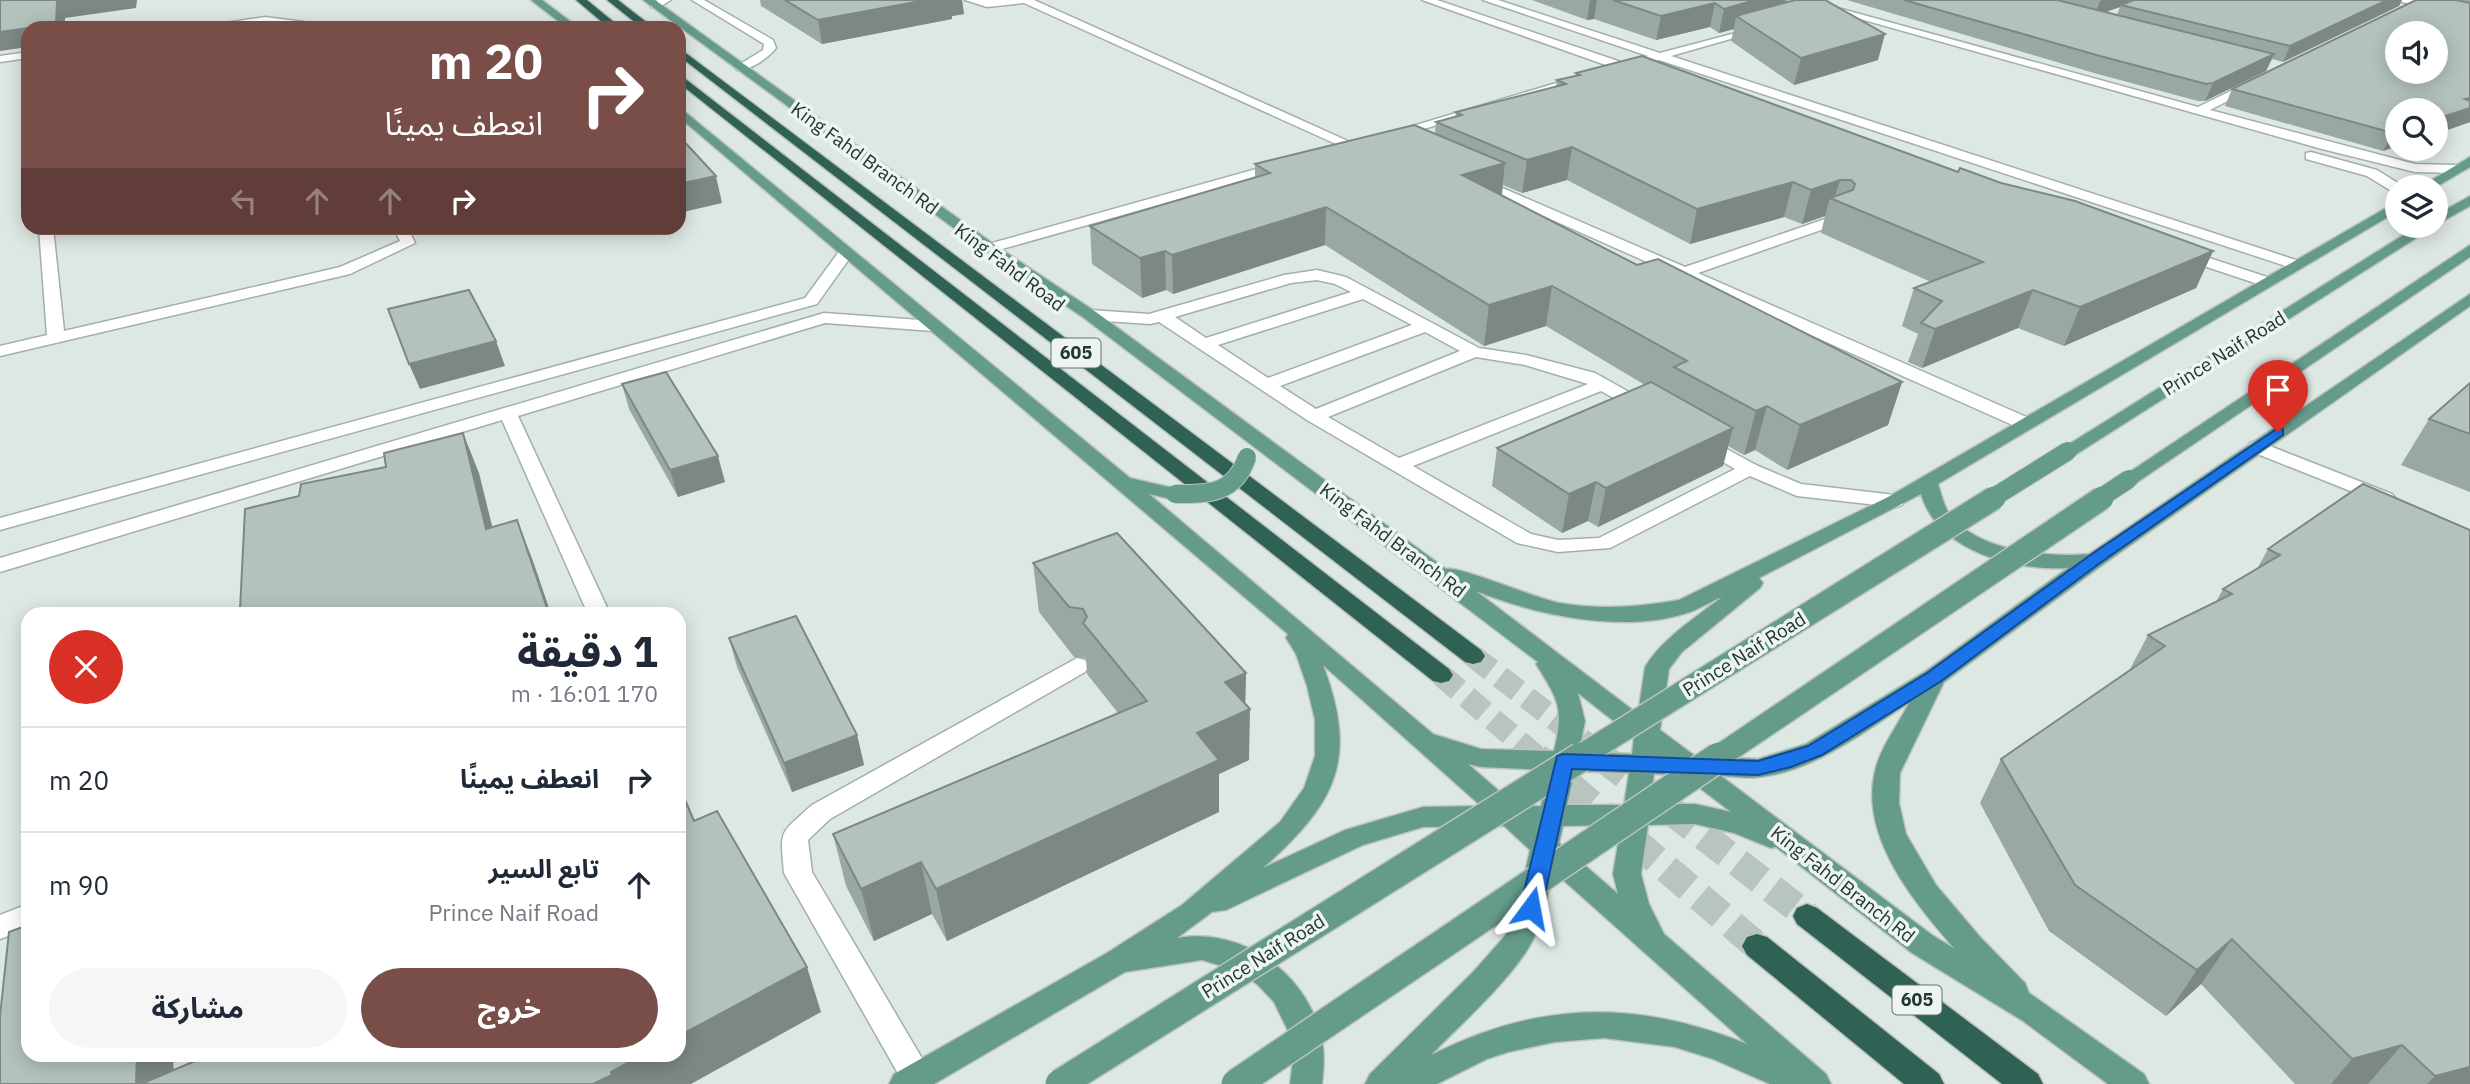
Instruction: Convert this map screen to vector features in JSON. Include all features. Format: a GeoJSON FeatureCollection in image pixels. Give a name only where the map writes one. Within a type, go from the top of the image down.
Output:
{"type":"FeatureCollection","features":[{"type":"Feature","properties":{"kind":"highway"},"geometry":{"type":"LineString","coordinates":[[581,0],[607,21]]}},
{"type":"Feature","properties":{"kind":"highway"},"geometry":{"type":"LineString","coordinates":[[612,0],[640,21]]}},
{"type":"Feature","properties":{"kind":"highway","name":"King Fahd Road"},"geometry":{"type":"LineString","coordinates":[[686,56],[1473,656]]}},
{"type":"Feature","properties":{"kind":"highway","name":"605"},"geometry":{"type":"LineString","coordinates":[[686,82],[1441,675]]}},
{"type":"Feature","properties":{"kind":"highway","name":"605"},"geometry":{"type":"LineString","coordinates":[[1807,916],[2027,1084]]}},
{"type":"Feature","properties":{"kind":"highway"},"geometry":{"type":"LineString","coordinates":[[1758,946],[1928,1084]]}},
{"type":"Feature","properties":{"kind":"main road"},"geometry":{"type":"LineString","coordinates":[[537,0],[565,21]]}},
{"type":"Feature","properties":{"kind":"main road","name":"King Fahd Branch Rd"},"geometry":{"type":"LineString","coordinates":[[656,2],[680,21]]}},
{"type":"Feature","properties":{"kind":"main road","name":"King Fahd Branch Rd"},"geometry":{"type":"LineString","coordinates":[[686,25],[990,248],[1090,315],[1427,565],[1922,944],[2034,1012],[2133,1084]]}},
{"type":"Feature","properties":{"kind":"main road"},"geometry":{"type":"LineString","coordinates":[[686,117],[1282,616],[1815,1084]]}},
{"type":"Feature","properties":{"kind":"main road"},"geometry":{"type":"LineString","coordinates":[[2447,175],[2470,161]]}},
{"type":"Feature","properties":{"kind":"main road"},"geometry":{"type":"LineString","coordinates":[[2448,214],[2470,200]]}},
{"type":"Feature","properties":{"kind":"main road","name":"Prince Naif Road"},"geometry":{"type":"LineString","coordinates":[[1778,561],[1895,501],[2264,281],[2385,212]]}},
{"type":"Feature","properties":{"kind":"main road","name":"Prince Naif Road"},"geometry":{"type":"LineString","coordinates":[[1060,1084],[2409,238]]}},
{"type":"Feature","properties":{"kind":"main road"},"geometry":{"type":"LineString","coordinates":[[1236,1084],[2470,250]]}},
{"type":"Feature","properties":{"kind":"main road"},"geometry":{"type":"LineString","coordinates":[[1413,733],[1454,752],[1481,758],[1758,768],[1784,762],[1815,750],[1934,677],[2094,560],[2470,299]]}},
{"type":"Feature","properties":{"kind":"main road"},"geometry":{"type":"LineString","coordinates":[[1120,482],[1175,494],[1217,491],[1236,482],[1244,470],[1247,457],[1245,430]]}},
{"type":"Feature","properties":{"kind":"main road"},"geometry":{"type":"LineString","coordinates":[[1927,481],[1941,517],[1958,533],[1995,552],[2028,562],[2047,564],[2094,560]]}},
{"type":"Feature","properties":{"kind":"main road"},"geometry":{"type":"LineString","coordinates":[[1427,565],[1504,595],[1559,610],[1602,614],[1645,613],[1685,606],[1778,561]]}},
{"type":"Feature","properties":{"kind":"main road"},"geometry":{"type":"LineString","coordinates":[[1656,947],[1635,905],[1627,874],[1657,667],[1674,647],[1778,561]]}},
{"type":"Feature","properties":{"kind":"main road"},"geometry":{"type":"LineString","coordinates":[[911,1081],[1117,962],[1192,913],[1289,829],[1316,791],[1328,756],[1327,720],[1307,653],[1282,616]]}},
{"type":"Feature","properties":{"kind":"main road"},"geometry":{"type":"LineString","coordinates":[[1381,1084],[1484,981],[1516,943],[1531,908],[1573,720],[1564,687],[1534,647]]}},
{"type":"Feature","properties":{"kind":"main road"},"geometry":{"type":"LineString","coordinates":[[1934,677],[1887,772],[1885,799],[1894,837],[1921,884],[1952,926],[2034,1012]]}},
{"type":"Feature","properties":{"kind":"main road"},"geometry":{"type":"LineString","coordinates":[[1192,913],[1354,836],[1423,817],[1695,814],[1740,824],[1802,852]]}},
{"type":"Feature","properties":{"kind":"main road"},"geometry":{"type":"LineString","coordinates":[[1117,962],[1200,948],[1236,954],[1275,978],[1294,1002],[1309,1049],[1306,1084]]}},
{"type":"Feature","properties":{"kind":"main road"},"geometry":{"type":"LineString","coordinates":[[1405,1084],[1486,1045],[1553,1029],[1611,1025],[1674,1033],[1743,1056],[1804,1084]]}},
{"type":"Feature","properties":{"kind":"street"},"geometry":{"type":"LineString","coordinates":[[698,0],[769,42],[770,48],[767,52],[741,68]]}},
{"type":"Feature","properties":{"kind":"street"},"geometry":{"type":"LineString","coordinates":[[970,0],[987,4],[1024,0],[1356,144],[1325,153]]}},
{"type":"Feature","properties":{"kind":"street"},"geometry":{"type":"LineString","coordinates":[[1427,0],[1650,75]]}},
{"type":"Feature","properties":{"kind":"street"},"geometry":{"type":"LineString","coordinates":[[1488,0],[2294,264]]}},
{"type":"Feature","properties":{"kind":"street"},"geometry":{"type":"LineString","coordinates":[[1798,0],[2415,168],[2457,169]]}},
{"type":"Feature","properties":{"kind":"street"},"geometry":{"type":"LineString","coordinates":[[2398,0],[2470,14]]}},
{"type":"Feature","properties":{"kind":"street"},"geometry":{"type":"LineString","coordinates":[[2393,15],[2417,4]]}},
{"type":"Feature","properties":{"kind":"street"},"geometry":{"type":"LineString","coordinates":[[1789,11],[1803,15],[1828,8]]}},
{"type":"Feature","properties":{"kind":"street"},"geometry":{"type":"LineString","coordinates":[[1405,149],[1379,138],[1658,55],[1777,23]]}},
{"type":"Feature","properties":{"kind":"street"},"geometry":{"type":"LineString","coordinates":[[0,59],[21,56]]}},
{"type":"Feature","properties":{"kind":"street"},"geometry":{"type":"LineString","coordinates":[[2199,111],[2261,81]]}},
{"type":"Feature","properties":{"kind":"street"},"geometry":{"type":"LineString","coordinates":[[2293,151],[2372,173],[2385,181]]}},
{"type":"Feature","properties":{"kind":"street"},"geometry":{"type":"LineString","coordinates":[[990,248],[1298,161]]}},
{"type":"Feature","properties":{"kind":"street"},"geometry":{"type":"LineString","coordinates":[[1468,177],[2024,423]]}},
{"type":"Feature","properties":{"kind":"street"},"geometry":{"type":"LineString","coordinates":[[2115,222],[2134,212]]}},
{"type":"Feature","properties":{"kind":"street"},"geometry":{"type":"LineString","coordinates":[[1684,273],[1836,220]]}},
{"type":"Feature","properties":{"kind":"street"},"geometry":{"type":"LineString","coordinates":[[47,235],[57,338]]}},
{"type":"Feature","properties":{"kind":"street"},"geometry":{"type":"LineString","coordinates":[[0,351],[345,271],[408,243],[404,235]]}},
{"type":"Feature","properties":{"kind":"street"},"geometry":{"type":"LineString","coordinates":[[2172,250],[2264,281]]}},
{"type":"Feature","properties":{"kind":"street"},"geometry":{"type":"LineString","coordinates":[[0,524],[811,301],[846,252]]}},
{"type":"Feature","properties":{"kind":"street"},"geometry":{"type":"LineString","coordinates":[[1090,315],[1150,319],[1290,278],[1317,275],[1340,279],[1474,352],[1559,368],[1604,384],[1664,420]]}},
{"type":"Feature","properties":{"kind":"street"},"geometry":{"type":"LineString","coordinates":[[1204,344],[1365,293]]}},
{"type":"Feature","properties":{"kind":"street"},"geometry":{"type":"LineString","coordinates":[[1162,316],[1314,416],[1524,539],[1558,546],[1603,544],[1749,469]]}},
{"type":"Feature","properties":{"kind":"street"},"geometry":{"type":"LineString","coordinates":[[0,565],[824,318],[933,326]]}},
{"type":"Feature","properties":{"kind":"street"},"geometry":{"type":"LineString","coordinates":[[1266,385],[1426,326]]}},
{"type":"Feature","properties":{"kind":"street"},"geometry":{"type":"LineString","coordinates":[[1314,416],[1474,352]]}},
{"type":"Feature","properties":{"kind":"street"},"geometry":{"type":"LineString","coordinates":[[1396,466],[1604,384]]}},
{"type":"Feature","properties":{"kind":"street"},"geometry":{"type":"LineString","coordinates":[[508,413],[596,607]]}},
{"type":"Feature","properties":{"kind":"street"},"geometry":{"type":"LineString","coordinates":[[1688,434],[1749,469],[1797,490],[1895,501]]}},
{"type":"Feature","properties":{"kind":"street"},"geometry":{"type":"LineString","coordinates":[[2257,447],[2407,507]]}},
{"type":"Feature","properties":{"kind":"street"},"geometry":{"type":"LineString","coordinates":[[911,1081],[798,873],[794,837],[821,812],[1077,666]]}},
{"type":"Feature","properties":{"kind":"street"},"geometry":{"type":"LineString","coordinates":[[0,927],[21,919]]}},
{"type":"Feature","properties":{"kind":"building"},"geometry":{"type":"Polygon","coordinates":[[[0,0],[63,0],[57,1],[56,21],[21,21],[21,29],[0,32],[0,0]]]}},
{"type":"Feature","properties":{"kind":"building"},"geometry":{"type":"Polygon","coordinates":[[[785,0],[926,0],[818,20],[785,0]]]}},
{"type":"Feature","properties":{"kind":"building"},"geometry":{"type":"Polygon","coordinates":[[[1613,0],[1755,0],[1724,9],[1715,3],[1661,16],[1613,0]]]}},
{"type":"Feature","properties":{"kind":"building"},"geometry":{"type":"Polygon","coordinates":[[[1795,0],[1825,0],[1885,34],[1801,58],[1736,16],[1795,0]]]}},
{"type":"Feature","properties":{"kind":"building"},"geometry":{"type":"Polygon","coordinates":[[[1904,0],[2057,0],[2274,54],[2206,84],[1904,0]]]}},
{"type":"Feature","properties":{"kind":"building"},"geometry":{"type":"Polygon","coordinates":[[[2134,0],[2387,0],[2290,46],[2121,5],[2134,0]]]}},
{"type":"Feature","properties":{"kind":"building"},"geometry":{"type":"Polygon","coordinates":[[[2416,0],[2456,0],[2470,3],[2470,98],[2465,99],[2470,101],[2470,108],[2448,115],[2448,98],[2385,98],[2385,131],[2232,89],[2416,0]]]}},
{"type":"Feature","properties":{"kind":"building"},"geometry":{"type":"Polygon","coordinates":[[[1642,56],[1958,172],[1960,168],[2001,183],[2075,201],[2213,251],[2080,307],[2033,290],[1935,329],[1921,323],[1942,301],[1914,288],[1983,262],[1830,198],[1853,190],[1855,184],[1851,180],[1840,180],[1811,190],[1793,182],[1697,209],[1572,147],[1527,160],[1436,122],[1462,115],[1456,112],[1566,84],[1557,80],[1580,75],[1576,73],[1642,56]]]}},
{"type":"Feature","properties":{"kind":"building"},"geometry":{"type":"Polygon","coordinates":[[[1414,125],[1505,163],[1462,175],[1637,265],[1658,259],[1902,382],[1800,425],[1767,406],[1756,411],[1674,367],[1687,361],[1552,286],[1489,305],[1326,207],[1172,255],[1165,251],[1140,258],[1090,226],[1270,173],[1255,164],[1414,125]]]}},
{"type":"Feature","properties":{"kind":"building"},"geometry":{"type":"Polygon","coordinates":[[[686,144],[716,176],[686,182],[686,144]]]}},
{"type":"Feature","properties":{"kind":"building"},"geometry":{"type":"Polygon","coordinates":[[[469,290],[496,341],[409,364],[388,309],[469,290]]]}},
{"type":"Feature","properties":{"kind":"building"},"geometry":{"type":"Polygon","coordinates":[[[666,372],[718,456],[670,470],[622,384],[666,372]]]}},
{"type":"Feature","properties":{"kind":"building"},"geometry":{"type":"Polygon","coordinates":[[[1651,382],[1733,428],[1606,488],[1596,482],[1569,494],[1497,448],[1651,382]]]}},
{"type":"Feature","properties":{"kind":"building"},"geometry":{"type":"Polygon","coordinates":[[[2470,383],[2470,434],[2429,419],[2470,383]]]}},
{"type":"Feature","properties":{"kind":"building"},"geometry":{"type":"Polygon","coordinates":[[[463,433],[486,529],[517,520],[547,607],[240,607],[245,509],[299,496],[301,484],[386,467],[384,453],[463,433]]]}},
{"type":"Feature","properties":{"kind":"building"},"geometry":{"type":"Polygon","coordinates":[[[2363,484],[2470,530],[2470,1067],[2435,1076],[2402,1045],[2352,1059],[2232,939],[2197,970],[2075,885],[2001,759],[2165,646],[2148,635],[2232,594],[2223,589],[2280,555],[2268,549],[2363,484]]]}},
{"type":"Feature","properties":{"kind":"building"},"geometry":{"type":"Polygon","coordinates":[[[1117,533],[1246,673],[1225,682],[1250,709],[1197,733],[1219,760],[936,889],[921,862],[861,889],[833,834],[1147,701],[1083,623],[1087,617],[1083,609],[1069,607],[1033,563],[1117,533]]]}},
{"type":"Feature","properties":{"kind":"building"},"geometry":{"type":"Polygon","coordinates":[[[796,616],[857,735],[784,763],[729,638],[796,616]]]}},
{"type":"Feature","properties":{"kind":"building"},"geometry":{"type":"Polygon","coordinates":[[[686,802],[694,821],[717,811],[807,967],[686,1032],[686,802]]]}},
{"type":"Feature","properties":{"kind":"building"},"geometry":{"type":"Polygon","coordinates":[[[21,928],[21,1062],[137,1062],[136,1084],[0,1084],[0,1016],[9,932],[21,928]]]}},
{"type":"Feature","properties":{"kind":"building"},"geometry":{"type":"Polygon","coordinates":[[[193,1062],[629,1062],[611,1072],[612,1075],[593,1084],[141,1084],[193,1062]]]}},
{"type":"Feature","properties":{"kind":"tunnel"},"geometry":{"type":"LineString","coordinates":[[1473,656],[1605,758]]}},
{"type":"Feature","properties":{"kind":"tunnel"},"geometry":{"type":"LineString","coordinates":[[1441,675],[1538,758]]}},
{"type":"Feature","properties":{"kind":"tunnel"},"geometry":{"type":"LineString","coordinates":[[1536,757],[1757,946]]}},
{"type":"Feature","properties":{"kind":"tunnel"},"geometry":{"type":"LineString","coordinates":[[1602,757],[1807,916]]}},
{"type":"Feature","properties":{"kind":"route"},"geometry":{"type":"LineString","coordinates":[[1531,908],[1563,761],[1758,768],[1784,762],[1815,750],[1934,677],[2094,560],[2278,432]]}}]}
